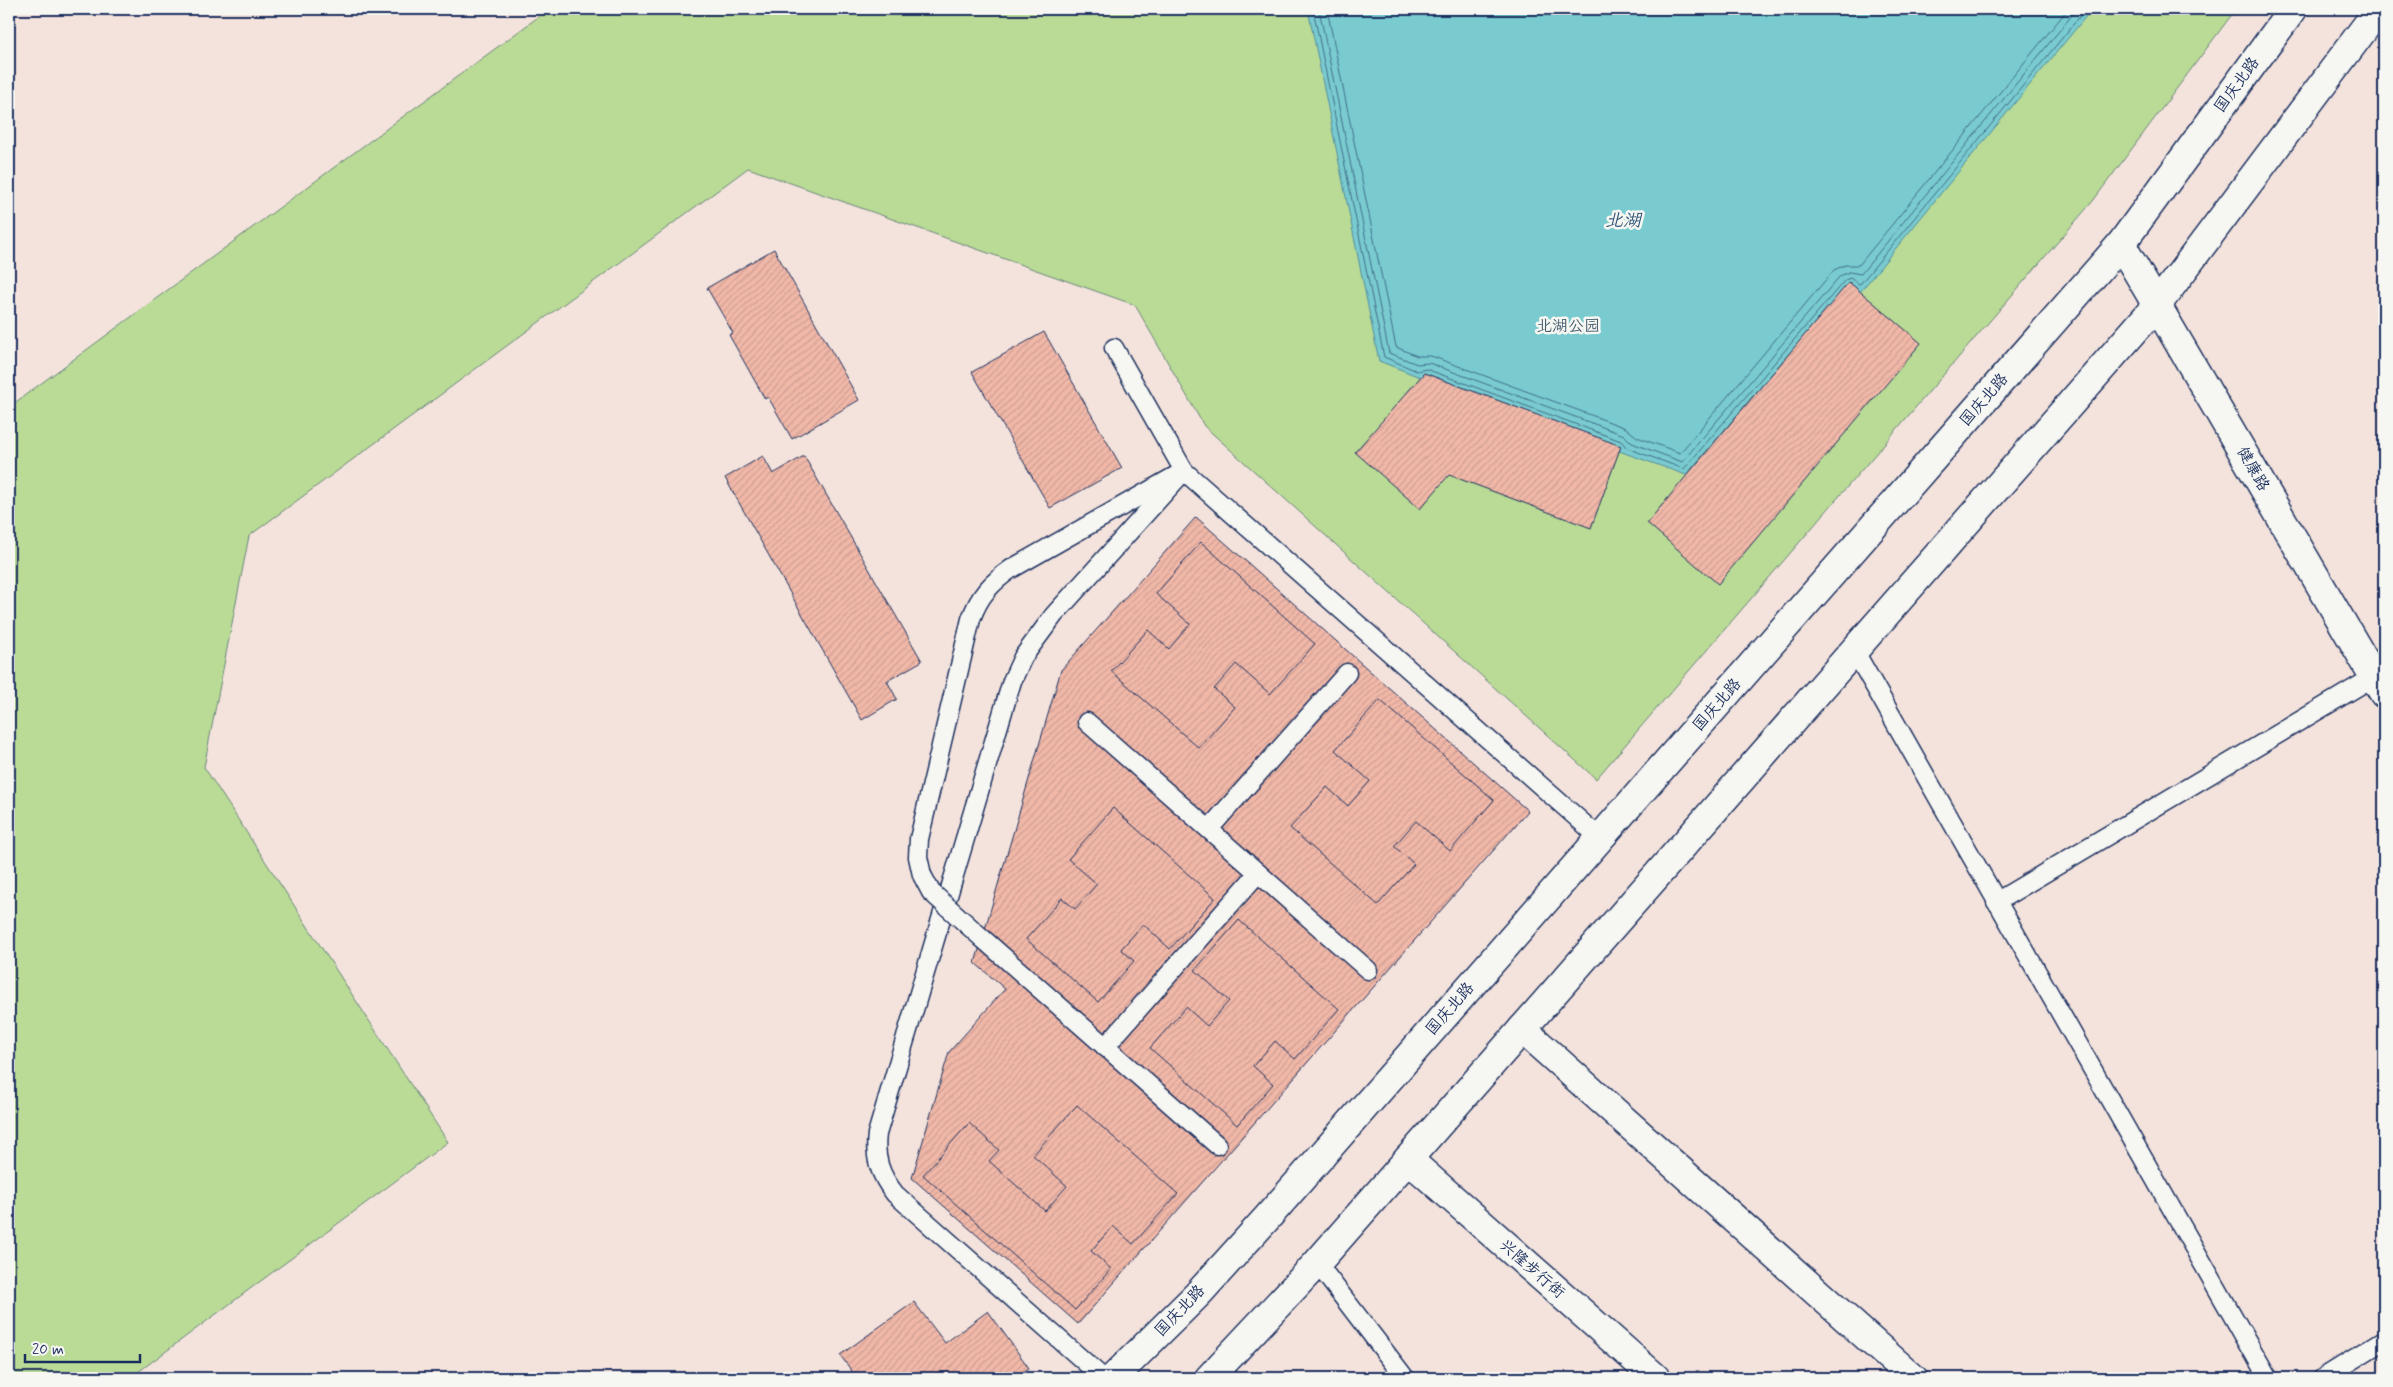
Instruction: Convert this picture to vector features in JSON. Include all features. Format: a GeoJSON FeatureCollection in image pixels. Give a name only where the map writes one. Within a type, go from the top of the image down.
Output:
{"type":"FeatureCollection","features":[{"type":"Feature","properties":{"kind":"main road","name":"国庆北路"},"geometry":{"type":"LineString","coordinates":[[1113,1378],[1198,1294],[1261,1225],[2121,244],[2293,9]]}},
{"type":"Feature","properties":{"kind":"main road"},"geometry":{"type":"LineString","coordinates":[[1209,1378],[1317,1263],[2157,304],[2379,9]]}},
{"type":"Feature","properties":{"kind":"main road","name":"健康路"},"geometry":{"type":"LineString","coordinates":[[2121,244],[2381,680]]}},
{"type":"Feature","properties":{"kind":"main road"},"geometry":{"type":"LineString","coordinates":[[1522,1029],[1913,1378]]}},
{"type":"Feature","properties":{"kind":"main road","name":"兴隆步行街"},"geometry":{"type":"LineString","coordinates":[[1408,1159],[1656,1378]]}},
{"type":"Feature","properties":{"kind":"lane"},"geometry":{"type":"LineString","coordinates":[[1114,348],[1184,471],[1600,838]]}},
{"type":"Feature","properties":{"kind":"lane"},"geometry":{"type":"LineString","coordinates":[[1184,471],[997,578],[976,604],[919,839],[918,857],[922,875],[931,892],[1217,1145]]}},
{"type":"Feature","properties":{"kind":"lane"},"geometry":{"type":"LineString","coordinates":[[1103,1378],[895,1194],[884,1180],[875,1149],[877,1134],[1012,681],[1023,657],[1054,615],[1184,471]]}},
{"type":"Feature","properties":{"kind":"lane"},"geometry":{"type":"LineString","coordinates":[[1854,650],[2268,1378]]}},
{"type":"Feature","properties":{"kind":"lane"},"geometry":{"type":"LineString","coordinates":[[1209,829],[1347,673]]}},
{"type":"Feature","properties":{"kind":"lane"},"geometry":{"type":"LineString","coordinates":[[1996,902],[2381,680]]}},
{"type":"Feature","properties":{"kind":"lane"},"geometry":{"type":"LineString","coordinates":[[1087,722],[1368,970]]}},
{"type":"Feature","properties":{"kind":"lane"},"geometry":{"type":"LineString","coordinates":[[1106,1047],[1258,873]]}},
{"type":"Feature","properties":{"kind":"lane"},"geometry":{"type":"LineString","coordinates":[[1317,1263],[1405,1378]]}},
{"type":"Feature","properties":{"kind":"lane"},"geometry":{"type":"LineString","coordinates":[[2322,1378],[2384,1340]]}},
{"type":"Feature","properties":{"kind":"green space","name":"北湖公园"},"geometry":{"type":"Polygon","coordinates":[[[549,9],[2236,9],[2093,201],[1596,779],[1204,426],[1135,305],[748,168],[249,536],[204,767],[448,1142],[130,1378],[9,1378],[9,407],[549,9]]]}},
{"type":"Feature","properties":{"kind":"water","name":"北湖"},"geometry":{"type":"Polygon","coordinates":[[[1308,9],[2092,9],[1860,292],[1849,283],[1686,475],[1619,451],[1621,447],[1424,373],[1420,377],[1379,361],[1308,9]]]}},
{"type":"Feature","properties":{"kind":"building"},"geometry":{"type":"Polygon","coordinates":[[[774,249],[859,400],[792,439],[768,397],[765,399],[729,335],[733,333],[707,288],[774,249]]]}},
{"type":"Feature","properties":{"kind":"building"},"geometry":{"type":"Polygon","coordinates":[[[1849,282],[1921,343],[1718,584],[1647,523],[1849,282]]]}},
{"type":"Feature","properties":{"kind":"building"},"geometry":{"type":"Polygon","coordinates":[[[1044,332],[1122,468],[1050,508],[972,372],[1044,332]]]}},
{"type":"Feature","properties":{"kind":"building"},"geometry":{"type":"Polygon","coordinates":[[[1424,373],[1621,446],[1591,528],[1449,475],[1420,509],[1355,452],[1424,373]]]}},
{"type":"Feature","properties":{"kind":"building"},"geometry":{"type":"Polygon","coordinates":[[[763,456],[773,474],[804,456],[922,661],[887,681],[897,699],[862,720],[725,478],[763,456]]]}},
{"type":"Feature","properties":{"kind":"building"},"geometry":{"type":"Polygon","coordinates":[[[1196,517],[1528,811],[1078,1324],[912,1178],[949,1052],[1005,989],[975,963],[1061,670],[1196,517]]]}},
{"type":"Feature","properties":{"kind":"building"},"geometry":{"type":"Polygon","coordinates":[[[1201,542],[1315,644],[1270,694],[1236,664],[1214,689],[1235,707],[1199,748],[1111,671],[1148,630],[1169,649],[1190,624],[1156,594],[1201,542]]]}},
{"type":"Feature","properties":{"kind":"building"},"geometry":{"type":"Polygon","coordinates":[[[1380,700],[1494,800],[1450,851],[1416,821],[1394,846],[1414,864],[1378,905],[1290,828],[1327,787],[1348,806],[1370,781],[1335,750],[1380,700]]]}},
{"type":"Feature","properties":{"kind":"building"},"geometry":{"type":"Polygon","coordinates":[[[1113,808],[1215,898],[1170,949],[1143,924],[1121,949],[1134,961],[1098,1002],[1026,939],[1062,898],[1075,909],[1097,884],[1068,859],[1113,808]]]}},
{"type":"Feature","properties":{"kind":"building"},"geometry":{"type":"Polygon","coordinates":[[[1239,920],[1339,1009],[1295,1059],[1275,1041],[1253,1066],[1273,1084],[1237,1125],[1150,1048],[1186,1007],[1207,1026],[1229,1001],[1195,970],[1239,920]]]}},
{"type":"Feature","properties":{"kind":"building"},"geometry":{"type":"Polygon","coordinates":[[[1077,1105],[1178,1194],[1133,1244],[1113,1226],[1091,1251],[1111,1269],[1075,1310],[923,1175],[969,1123],[999,1150],[989,1161],[1045,1211],[1067,1186],[1033,1155],[1077,1105]]]}},
{"type":"Feature","properties":{"kind":"building"},"geometry":{"type":"Polygon","coordinates":[[[914,1302],[945,1343],[988,1311],[1029,1368],[1015,1378],[857,1378],[840,1355],[914,1302]]]}}]}
